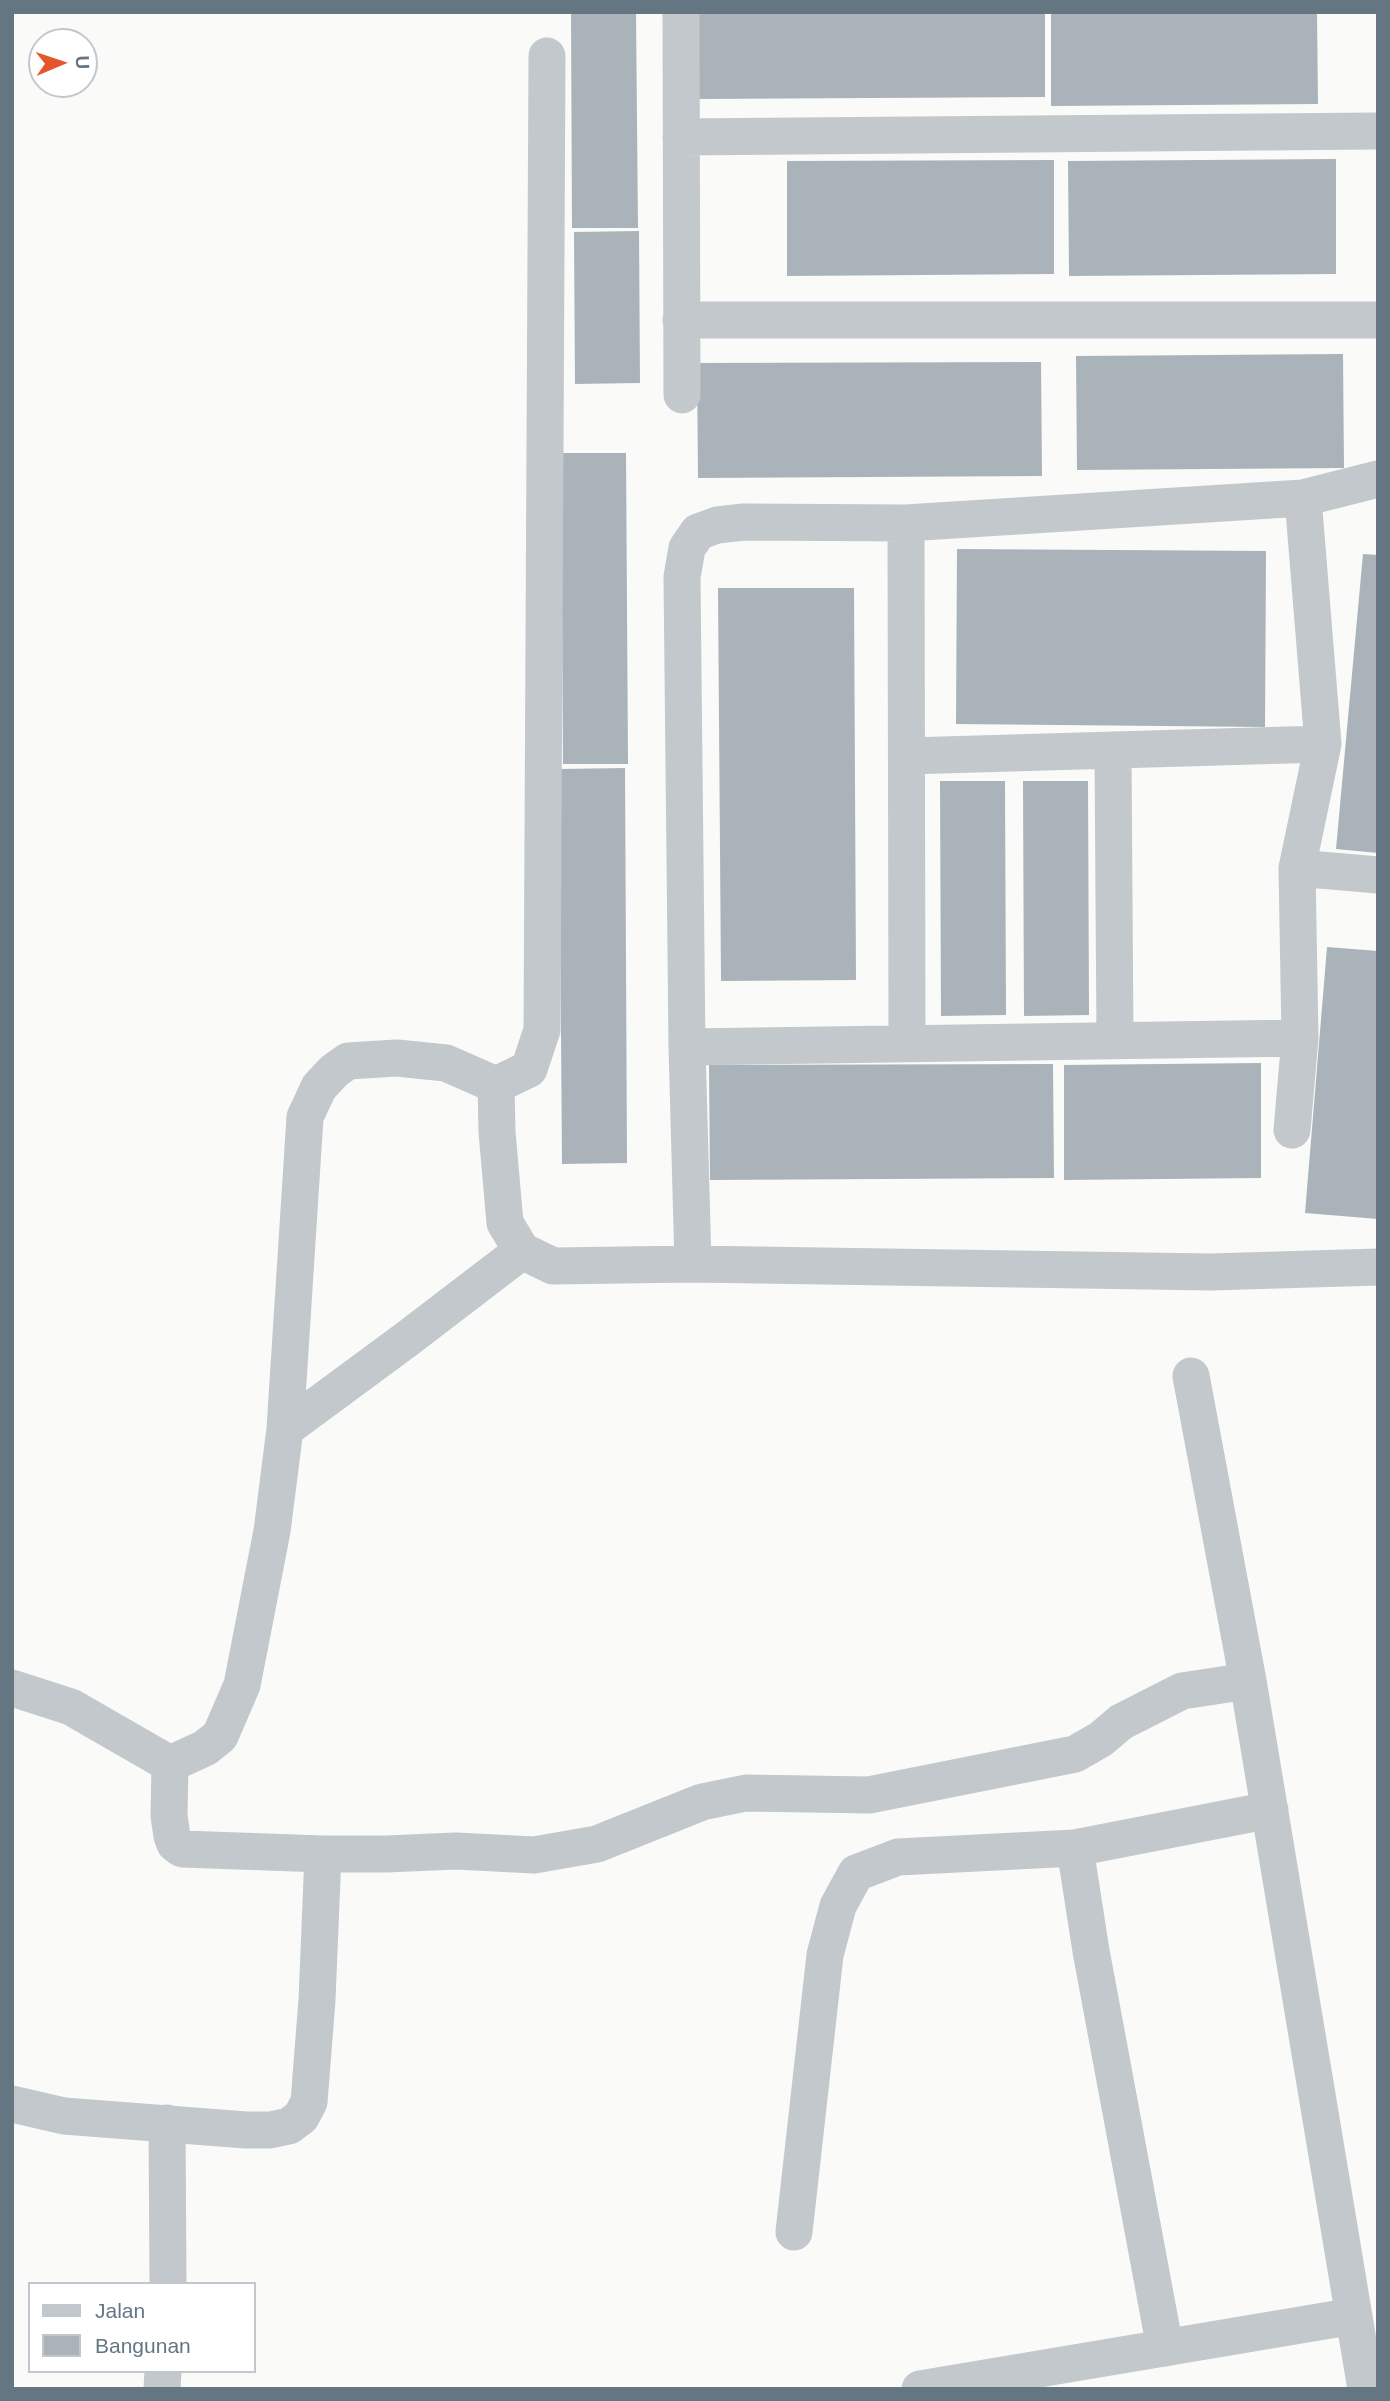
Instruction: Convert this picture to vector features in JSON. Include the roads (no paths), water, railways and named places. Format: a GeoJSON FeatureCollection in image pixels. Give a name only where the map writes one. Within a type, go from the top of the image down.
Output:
{"type":"FeatureCollection","features":[{"type":"Feature","properties":{"kind":"street"},"geometry":{"type":"LineString","coordinates":[[681,12],[682,395]]}},
{"type":"Feature","properties":{"kind":"street"},"geometry":{"type":"LineString","coordinates":[[170,1764],[205,1748],[220,1736],[242,1685],[272,1531],[285,1429],[305,1117],[319,1087],[334,1071],[348,1062],[397,1058],[446,1063],[496,1085],[529,1069],[542,1030],[547,56]]}},
{"type":"Feature","properties":{"kind":"street"},"geometry":{"type":"LineString","coordinates":[[681,136],[1378,131]]}},
{"type":"Feature","properties":{"kind":"street"},"geometry":{"type":"LineString","coordinates":[[681,320],[1378,320]]}},
{"type":"Feature","properties":{"kind":"street"},"geometry":{"type":"LineString","coordinates":[[693,1264],[687,1047],[682,577],[687,548],[698,532],[717,524],[744,522],[906,523],[1303,498],[1378,479]]}},
{"type":"Feature","properties":{"kind":"street"},"geometry":{"type":"LineString","coordinates":[[1292,1130],[1300,1038],[1297,868],[1323,744],[1303,498]]}},
{"type":"Feature","properties":{"kind":"street"},"geometry":{"type":"LineString","coordinates":[[906,523],[907,1043]]}},
{"type":"Feature","properties":{"kind":"street"},"geometry":{"type":"LineString","coordinates":[[906,756],[1323,744]]}},
{"type":"Feature","properties":{"kind":"street"},"geometry":{"type":"LineString","coordinates":[[1113,750],[1115,1040]]}},
{"type":"Feature","properties":{"kind":"street"},"geometry":{"type":"LineString","coordinates":[[1297,868],[1378,875]]}},
{"type":"Feature","properties":{"kind":"street"},"geometry":{"type":"LineString","coordinates":[[687,1047],[1300,1038]]}},
{"type":"Feature","properties":{"kind":"street"},"geometry":{"type":"LineString","coordinates":[[496,1085],[505,1223],[522,1251],[552,1266],[693,1264],[1211,1272],[1378,1267]]}},
{"type":"Feature","properties":{"kind":"street"},"geometry":{"type":"LineString","coordinates":[[285,1429],[522,1251]]}},
{"type":"Feature","properties":{"kind":"street"},"geometry":{"type":"LineString","coordinates":[[1191,1376],[1248,1681],[1366,2389]]}},
{"type":"Feature","properties":{"kind":"street"},"geometry":{"type":"LineString","coordinates":[[170,1764],[169,1816],[175,1844],[182,1849],[323,1854],[456,1851],[534,1855],[597,1844],[702,1802],[746,1793],[869,1796],[1075,1754],[1101,1739],[1121,1722],[1182,1690],[1248,1681]]}},
{"type":"Feature","properties":{"kind":"street"},"geometry":{"type":"LineString","coordinates":[[12,1688],[71,1707],[170,1764]]}},
{"type":"Feature","properties":{"kind":"street"},"geometry":{"type":"LineString","coordinates":[[794,2232],[825,1955],[838,1906],[856,1873],[898,1857],[1075,1848],[1269,1810]]}},
{"type":"Feature","properties":{"kind":"street"},"geometry":{"type":"LineString","coordinates":[[1075,1848],[1091,1951],[1165,2348]]}},
{"type":"Feature","properties":{"kind":"street"},"geometry":{"type":"LineString","coordinates":[[12,2104],[64,2116],[270,2130],[289,2126],[301,2118],[309,2102],[317,2000],[323,1854]]}},
{"type":"Feature","properties":{"kind":"street"},"geometry":{"type":"LineString","coordinates":[[167,2123],[168,2282]]}},
{"type":"Feature","properties":{"kind":"street"},"geometry":{"type":"LineString","coordinates":[[920,2389],[1354,2316]]}}]}
